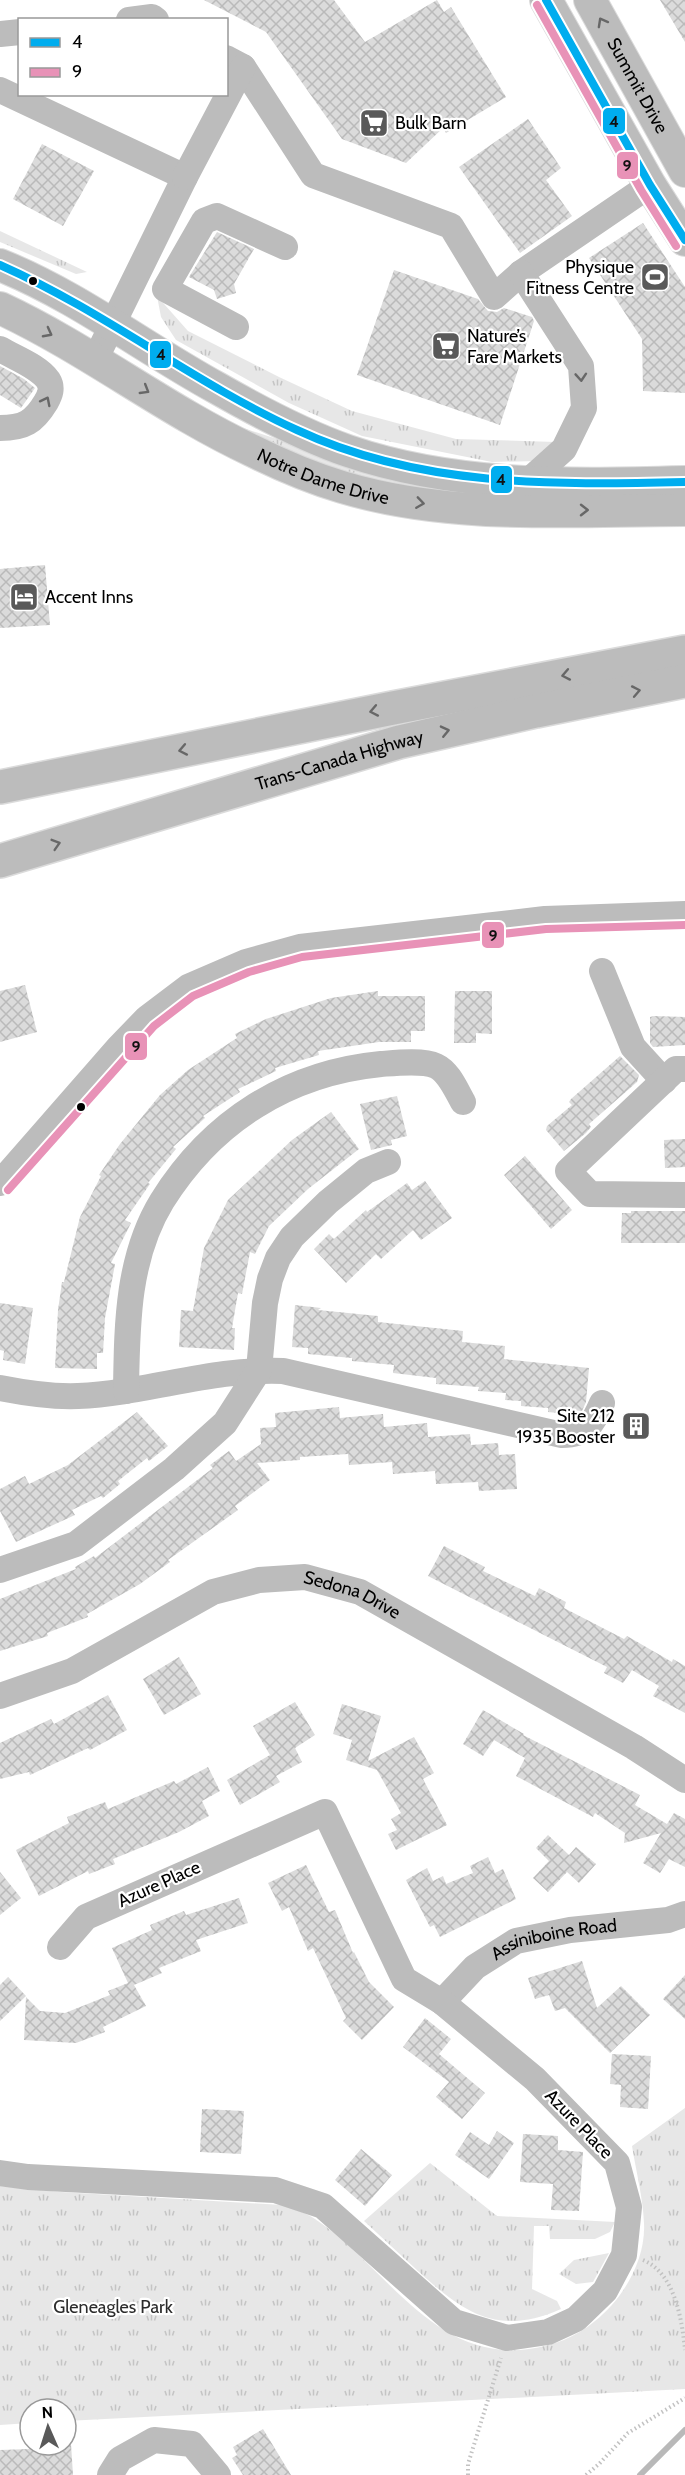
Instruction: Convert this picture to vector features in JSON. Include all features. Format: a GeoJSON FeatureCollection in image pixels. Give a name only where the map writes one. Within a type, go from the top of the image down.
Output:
{"type":"FeatureCollection","features":[{"type":"Feature","properties":{"kind":"highway","name":"Trans-Canada Highway"},"geometry":{"type":"LineString","coordinates":[[0,787],[404,705],[685,652]]}},
{"type":"Feature","properties":{"kind":"highway","name":"Trans-Canada Highway"},"geometry":{"type":"LineString","coordinates":[[0,861],[399,742],[685,681]]}},
{"type":"Feature","properties":{"kind":"main road","name":"Summit Drive"},"geometry":{"type":"LineString","coordinates":[[546,0],[650,185],[685,240]]}},
{"type":"Feature","properties":{"kind":"main road","name":"Summit Drive"},"geometry":{"type":"LineString","coordinates":[[590,0],[685,171]]}},
{"type":"Feature","properties":{"kind":"main road","name":"Notre Dame Drive"},"geometry":{"type":"LineString","coordinates":[[0,265],[76,303],[215,387],[327,443],[388,463],[429,472],[525,484],[685,482]]}},
{"type":"Feature","properties":{"kind":"main road","name":"Notre Dame Drive"},"geometry":{"type":"LineString","coordinates":[[0,308],[252,451],[341,487],[412,502],[476,509],[685,510]]}},
{"type":"Feature","properties":{"kind":"street"},"geometry":{"type":"LineString","coordinates":[[0,34],[18,32]]}},
{"type":"Feature","properties":{"kind":"street"},"geometry":{"type":"LineString","coordinates":[[235,62],[313,175],[451,226],[494,297],[521,273],[650,185]]}},
{"type":"Feature","properties":{"kind":"street"},"geometry":{"type":"LineString","coordinates":[[228,78],[235,62]]}},
{"type":"Feature","properties":{"kind":"street"},"geometry":{"type":"LineString","coordinates":[[0,90],[185,177]]}},
{"type":"Feature","properties":{"kind":"street"},"geometry":{"type":"LineString","coordinates":[[95,360],[185,177],[220,96]]}},
{"type":"Feature","properties":{"kind":"street"},"geometry":{"type":"LineString","coordinates":[[236,327],[165,289],[204,221],[217,216],[285,247]]}},
{"type":"Feature","properties":{"kind":"street"},"geometry":{"type":"LineString","coordinates":[[521,273],[581,366],[584,408],[564,449],[525,484]]}},
{"type":"Feature","properties":{"kind":"street"},"geometry":{"type":"LineString","coordinates":[[0,349],[43,374],[50,383],[51,394],[37,417],[13,428],[0,428]]}},
{"type":"Feature","properties":{"kind":"street"},"geometry":{"type":"LineString","coordinates":[[0,1183],[147,1018],[188,987],[246,962],[300,947],[545,919],[685,914]]}},
{"type":"Feature","properties":{"kind":"street"},"geometry":{"type":"LineString","coordinates":[[602,971],[633,1047],[675,1075],[568,1171],[590,1194],[685,1195]]}},
{"type":"Feature","properties":{"kind":"street"},"geometry":{"type":"LineString","coordinates":[[126,1391],[127,1329],[132,1284],[144,1239],[161,1202],[210,1139],[239,1115],[276,1094],[314,1077],[361,1066],[402,1062],[435,1065],[445,1073],[463,1102]]}},
{"type":"Feature","properties":{"kind":"street"},"geometry":{"type":"LineString","coordinates":[[0,1570],[76,1544],[174,1469],[225,1423],[259,1370],[270,1279],[278,1258],[292,1237],[328,1202],[366,1172],[388,1162]]}},
{"type":"Feature","properties":{"kind":"street"},"geometry":{"type":"LineString","coordinates":[[0,1388],[20,1392],[77,1396],[126,1391],[195,1377],[259,1370],[283,1371],[562,1435],[574,1435],[585,1431],[593,1424],[602,1403]]}},
{"type":"Feature","properties":{"kind":"street","name":"Sedona Drive"},"geometry":{"type":"LineString","coordinates":[[0,1696],[72,1671],[213,1592],[259,1580],[305,1577],[360,1592],[634,1746],[685,1780]]}},
{"type":"Feature","properties":{"kind":"street","name":"Azure Place"},"geometry":{"type":"LineString","coordinates":[[0,2173],[28,2177],[275,2190],[323,2206],[453,2322],[507,2338],[548,2332],[576,2319],[605,2291],[624,2255],[629,2207],[617,2163],[535,2079],[442,2002],[404,1979],[325,1812],[86,1917],[60,1947]]}},
{"type":"Feature","properties":{"kind":"street","name":"Assiniboine Road"},"geometry":{"type":"LineString","coordinates":[[442,2002],[475,1967],[516,1941],[570,1930],[668,1920],[685,1914]]}},
{"type":"Feature","properties":{"kind":"street"},"geometry":{"type":"LineString","coordinates":[[110,2475],[120,2459],[153,2440],[192,2444],[218,2475]]}},
{"type":"Feature","properties":{"kind":"path"},"geometry":{"type":"LineString","coordinates":[[638,2258],[660,2270],[681,2313],[685,2350]]}},
{"type":"Feature","properties":{"kind":"path"},"geometry":{"type":"LineString","coordinates":[[468,2475],[468,2464],[507,2338]]}},
{"type":"Feature","properties":{"kind":"path"},"geometry":{"type":"LineString","coordinates":[[586,2475],[628,2433],[685,2398]]}},
{"type":"Feature","properties":{"kind":"green space"},"geometry":{"type":"Polygon","coordinates":[[[0,231],[87,272],[76,274],[0,242],[0,231]]]}},
{"type":"Feature","properties":{"kind":"green space"},"geometry":{"type":"Polygon","coordinates":[[[157,296],[188,331],[352,411],[456,439],[556,442],[537,461],[492,462],[362,436],[289,403],[176,340],[161,317],[157,296]]]}},
{"type":"Feature","properties":{"kind":"green space"},"geometry":{"type":"Polygon","coordinates":[[[243,428],[311,450],[512,495],[427,491],[343,474],[241,431],[243,428]]]}},
{"type":"Feature","properties":{"kind":"green space","name":"Gleneagles Park"},"geometry":{"type":"Polygon","coordinates":[[[685,2108],[685,2389],[78,2420],[78,2397],[18,2397],[18,2424],[0,2425],[0,2186],[61,2192],[282,2205],[311,2217],[340,2238],[412,2306],[438,2326],[465,2341],[495,2349],[529,2349],[547,2346],[580,2332],[615,2302],[631,2278],[644,2237],[642,2204],[632,2146],[685,2108]]]}},
{"type":"Feature","properties":{"kind":"green space"},"geometry":{"type":"Polygon","coordinates":[[[430,2163],[497,2216],[615,2222],[610,2232],[595,2239],[550,2239],[549,2226],[534,2226],[532,2289],[557,2301],[561,2309],[519,2321],[500,2320],[467,2309],[435,2286],[364,2221],[430,2163]]]}},
{"type":"Feature","properties":{"kind":"green space"},"geometry":{"type":"Polygon","coordinates":[[[609,2253],[593,2282],[576,2284],[559,2274],[574,2260],[609,2253]]]}},
{"type":"Feature","properties":{"kind":"building"},"geometry":{"type":"Polygon","coordinates":[[[204,0],[334,0],[365,42],[437,0],[444,12],[451,7],[506,97],[446,133],[443,128],[406,163],[342,139],[266,32],[204,0]]]}},
{"type":"Feature","properties":{"kind":"building"},"geometry":{"type":"Polygon","coordinates":[[[660,0],[685,0],[685,42],[660,0]]]}},
{"type":"Feature","properties":{"kind":"building"},"geometry":{"type":"Polygon","coordinates":[[[528,119],[561,168],[546,180],[572,216],[520,253],[459,167],[528,119]]]}},
{"type":"Feature","properties":{"kind":"building"},"geometry":{"type":"Polygon","coordinates":[[[42,144],[94,171],[63,226],[13,199],[42,144]]]}},
{"type":"Feature","properties":{"kind":"building"},"geometry":{"type":"Polygon","coordinates":[[[643,223],[685,287],[685,393],[643,391],[642,339],[589,258],[643,223]]]}},
{"type":"Feature","properties":{"kind":"building"},"geometry":{"type":"Polygon","coordinates":[[[217,232],[254,249],[234,284],[236,293],[217,299],[214,290],[189,277],[217,232]]]}},
{"type":"Feature","properties":{"kind":"building","name":"Nature’s Fare Markets"},"geometry":{"type":"Polygon","coordinates":[[[394,270],[478,299],[488,311],[497,312],[504,308],[532,317],[534,321],[500,425],[357,375],[394,270]]]}},
{"type":"Feature","properties":{"kind":"building"},"geometry":{"type":"Polygon","coordinates":[[[0,366],[35,388],[21,408],[0,395],[0,366]]]}},
{"type":"Feature","properties":{"kind":"building","name":"Accent Inns"},"geometry":{"type":"Polygon","coordinates":[[[45,565],[50,625],[0,628],[0,569],[45,565]]]}},
{"type":"Feature","properties":{"kind":"building"},"geometry":{"type":"Polygon","coordinates":[[[25,985],[37,1032],[0,1042],[0,991],[25,985]]]}},
{"type":"Feature","properties":{"kind":"building"},"geometry":{"type":"Polygon","coordinates":[[[378,991],[378,996],[425,996],[425,1031],[411,1031],[411,1042],[379,1042],[318,1051],[319,1055],[275,1068],[276,1071],[238,1089],[240,1092],[203,1116],[205,1118],[173,1147],[176,1149],[148,1183],[150,1184],[125,1220],[131,1223],[111,1263],[115,1264],[105,1318],[103,1353],[97,1353],[97,1369],[55,1368],[62,1282],[64,1282],[80,1217],[101,1176],[99,1175],[120,1144],[160,1095],[188,1070],[237,1038],[235,1034],[266,1019],[331,998],[378,991]]]}},
{"type":"Feature","properties":{"kind":"building"},"geometry":{"type":"Polygon","coordinates":[[[455,991],[492,991],[492,1034],[476,1033],[476,1043],[454,1043],[455,991]]]}},
{"type":"Feature","properties":{"kind":"building"},"geometry":{"type":"Polygon","coordinates":[[[650,1017],[685,1017],[685,1045],[653,1047],[650,1043],[650,1017]]]}},
{"type":"Feature","properties":{"kind":"building"},"geometry":{"type":"Polygon","coordinates":[[[620,1056],[639,1075],[637,1082],[589,1124],[591,1127],[586,1133],[564,1151],[546,1130],[547,1126],[572,1105],[569,1102],[571,1099],[620,1056]]]}},
{"type":"Feature","properties":{"kind":"building"},"geometry":{"type":"Polygon","coordinates":[[[397,1096],[407,1136],[391,1140],[392,1145],[371,1150],[360,1104],[397,1096]]]}},
{"type":"Feature","properties":{"kind":"building"},"geometry":{"type":"Polygon","coordinates":[[[331,1112],[359,1149],[308,1189],[269,1226],[255,1254],[250,1252],[242,1294],[238,1293],[232,1328],[235,1328],[234,1350],[179,1347],[181,1310],[193,1311],[204,1248],[228,1200],[292,1140],[331,1112]]]}},
{"type":"Feature","properties":{"kind":"building"},"geometry":{"type":"Polygon","coordinates":[[[685,1139],[685,1167],[665,1168],[664,1140],[685,1139]]]}},
{"type":"Feature","properties":{"kind":"building"},"geometry":{"type":"Polygon","coordinates":[[[525,1156],[572,1210],[551,1229],[504,1175],[525,1156]]]}},
{"type":"Feature","properties":{"kind":"building"},"geometry":{"type":"Polygon","coordinates":[[[425,1181],[452,1218],[421,1240],[413,1230],[381,1259],[376,1254],[346,1283],[314,1249],[329,1234],[334,1239],[366,1210],[367,1212],[407,1183],[412,1190],[425,1181]]]}},
{"type":"Feature","properties":{"kind":"building"},"geometry":{"type":"Polygon","coordinates":[[[631,1211],[685,1211],[685,1243],[621,1243],[622,1213],[631,1213],[631,1211]]]}},
{"type":"Feature","properties":{"kind":"building"},"geometry":{"type":"Polygon","coordinates":[[[0,1303],[33,1308],[25,1364],[3,1360],[4,1351],[0,1350],[0,1303]]]}},
{"type":"Feature","properties":{"kind":"building"},"geometry":{"type":"Polygon","coordinates":[[[295,1305],[321,1308],[318,1310],[378,1316],[378,1322],[463,1331],[462,1342],[505,1346],[504,1359],[589,1368],[586,1402],[582,1411],[569,1410],[568,1414],[548,1412],[548,1408],[521,1406],[521,1401],[505,1400],[506,1393],[478,1391],[479,1387],[436,1384],[436,1378],[393,1373],[394,1365],[308,1354],[308,1348],[292,1347],[295,1305]]]}},
{"type":"Feature","properties":{"kind":"building"},"geometry":{"type":"Polygon","coordinates":[[[339,1407],[340,1418],[383,1414],[384,1427],[427,1423],[428,1437],[470,1434],[471,1445],[498,1443],[499,1455],[515,1454],[517,1489],[479,1491],[478,1482],[436,1484],[435,1471],[393,1474],[392,1462],[349,1465],[348,1454],[257,1463],[270,1480],[235,1506],[238,1510],[168,1560],[170,1562],[140,1584],[87,1614],[88,1617],[47,1633],[48,1636],[0,1651],[0,1599],[76,1569],[75,1567],[94,1556],[95,1558],[213,1468],[210,1465],[229,1451],[236,1461],[261,1444],[260,1428],[276,1427],[275,1413],[339,1407]]]}},
{"type":"Feature","properties":{"kind":"building"},"geometry":{"type":"Polygon","coordinates":[[[137,1412],[168,1446],[149,1461],[147,1458],[118,1481],[120,1484],[103,1498],[101,1496],[72,1510],[75,1515],[16,1542],[0,1511],[0,1489],[25,1476],[29,1484],[68,1465],[137,1412]]]}},
{"type":"Feature","properties":{"kind":"building"},"geometry":{"type":"Polygon","coordinates":[[[444,1546],[485,1567],[483,1571],[535,1596],[539,1588],[566,1602],[564,1608],[624,1639],[627,1636],[672,1662],[673,1659],[685,1666],[685,1713],[653,1696],[659,1686],[632,1670],[623,1683],[604,1673],[607,1667],[428,1576],[444,1546]]]}},
{"type":"Feature","properties":{"kind":"building"},"geometry":{"type":"Polygon","coordinates":[[[179,1657],[201,1694],[164,1715],[143,1679],[179,1657]]]}},
{"type":"Feature","properties":{"kind":"building"},"geometry":{"type":"Polygon","coordinates":[[[108,1695],[127,1730],[90,1750],[88,1748],[30,1775],[29,1772],[0,1779],[0,1743],[51,1719],[54,1724],[108,1695]]]}},
{"type":"Feature","properties":{"kind":"building"},"geometry":{"type":"Polygon","coordinates":[[[295,1702],[315,1735],[295,1748],[302,1762],[276,1776],[280,1782],[240,1805],[227,1780],[270,1755],[253,1726],[295,1702]]]}},
{"type":"Feature","properties":{"kind":"building"},"geometry":{"type":"Polygon","coordinates":[[[342,1704],[381,1716],[368,1761],[414,1737],[434,1773],[423,1779],[447,1825],[396,1850],[388,1834],[397,1830],[391,1819],[401,1813],[377,1770],[346,1760],[352,1740],[333,1734],[342,1704]]]}},
{"type":"Feature","properties":{"kind":"building"},"geometry":{"type":"Polygon","coordinates":[[[483,1710],[523,1735],[640,1795],[635,1805],[667,1824],[674,1813],[685,1819],[685,1867],[669,1859],[660,1873],[643,1863],[661,1833],[624,1843],[625,1833],[595,1813],[593,1817],[516,1776],[525,1758],[494,1740],[483,1756],[463,1744],[483,1710]]]}},
{"type":"Feature","properties":{"kind":"building"},"geometry":{"type":"Polygon","coordinates":[[[208,1767],[220,1791],[202,1801],[209,1816],[179,1832],[113,1859],[115,1864],[89,1874],[88,1871],[39,1896],[16,1850],[69,1823],[67,1817],[105,1802],[108,1809],[174,1781],[176,1784],[208,1767]]]}},
{"type":"Feature","properties":{"kind":"building"},"geometry":{"type":"Polygon","coordinates":[[[548,1835],[569,1855],[576,1847],[596,1864],[579,1883],[567,1872],[548,1892],[533,1878],[549,1861],[536,1848],[548,1835]]]}},
{"type":"Feature","properties":{"kind":"building"},"geometry":{"type":"Polygon","coordinates":[[[488,1857],[495,1873],[503,1869],[516,1899],[440,1937],[434,1925],[430,1927],[406,1880],[427,1868],[433,1881],[443,1876],[446,1884],[473,1873],[470,1866],[488,1857]]]}},
{"type":"Feature","properties":{"kind":"building"},"geometry":{"type":"Polygon","coordinates":[[[306,1865],[329,1912],[335,1910],[353,1953],[369,1982],[394,2007],[362,2040],[343,2021],[346,2018],[313,1948],[308,1951],[289,1907],[282,1911],[268,1883],[306,1865]]]}},
{"type":"Feature","properties":{"kind":"building"},"geometry":{"type":"Polygon","coordinates":[[[0,1872],[21,1898],[0,1915],[0,1872]]]}},
{"type":"Feature","properties":{"kind":"building"},"geometry":{"type":"Polygon","coordinates":[[[239,1898],[248,1923],[196,1940],[201,1951],[159,1968],[162,1973],[134,1985],[146,2006],[103,2027],[105,2032],[76,2043],[24,2040],[26,1997],[40,2011],[65,2013],[110,1995],[108,1991],[128,1983],[112,1948],[152,1930],[150,1925],[184,1911],[186,1915],[239,1898]]]}},
{"type":"Feature","properties":{"kind":"building"},"geometry":{"type":"Polygon","coordinates":[[[582,1961],[597,2008],[621,1986],[650,2015],[610,2053],[565,2008],[555,2011],[549,1995],[535,1999],[528,1978],[582,1961]]]}},
{"type":"Feature","properties":{"kind":"building"},"geometry":{"type":"Polygon","coordinates":[[[685,1975],[685,2019],[663,1999],[685,1975]]]}},
{"type":"Feature","properties":{"kind":"building"},"geometry":{"type":"Polygon","coordinates":[[[8,1977],[26,1996],[0,2021],[0,1985],[8,1977]]]}},
{"type":"Feature","properties":{"kind":"building"},"geometry":{"type":"Polygon","coordinates":[[[425,2018],[451,2039],[439,2054],[485,2093],[462,2119],[436,2097],[449,2082],[403,2047],[425,2018]]]}},
{"type":"Feature","properties":{"kind":"building"},"geometry":{"type":"Polygon","coordinates":[[[612,2054],[651,2056],[648,2109],[620,2107],[621,2085],[610,2084],[612,2054]]]}},
{"type":"Feature","properties":{"kind":"building"},"geometry":{"type":"Polygon","coordinates":[[[202,2109],[244,2111],[241,2154],[200,2152],[202,2109]]]}},
{"type":"Feature","properties":{"kind":"building"},"geometry":{"type":"Polygon","coordinates":[[[497,2131],[514,2143],[489,2179],[455,2155],[470,2132],[489,2145],[497,2131]]]}},
{"type":"Feature","properties":{"kind":"building"},"geometry":{"type":"Polygon","coordinates":[[[523,2134],[558,2136],[558,2150],[583,2152],[579,2211],[551,2210],[553,2184],[520,2182],[523,2134]]]}},
{"type":"Feature","properties":{"kind":"building"},"geometry":{"type":"Polygon","coordinates":[[[361,2149],[392,2175],[365,2206],[335,2180],[361,2149]]]}},
{"type":"Feature","properties":{"kind":"building"},"geometry":{"type":"Polygon","coordinates":[[[263,2429],[291,2475],[243,2475],[232,2458],[237,2455],[233,2447],[263,2429]]]}},
{"type":"Feature","properties":{"kind":"building"},"geometry":{"type":"Polygon","coordinates":[[[18,2449],[18,2457],[72,2457],[73,2475],[0,2475],[0,2450],[18,2449]]]}},
{"type":"Feature","properties":{"kind":"waterway"},"geometry":{"type":"LineString","coordinates":[[640,2475],[685,2430]]}},
{"type":"Feature","properties":{"kind":"transit line","name":"4"},"geometry":{"type":"LineString","coordinates":[[546,0],[650,185],[685,240]]}},
{"type":"Feature","properties":{"kind":"transit line","name":"9"},"geometry":{"type":"LineString","coordinates":[[537,5],[641,190],[676,246]]}},
{"type":"Feature","properties":{"kind":"transit line","name":"4"},"geometry":{"type":"LineString","coordinates":[[0,265],[76,304],[259,411],[343,449],[391,463],[487,479],[586,483],[685,482]]}},
{"type":"Feature","properties":{"kind":"transit line","name":"9"},"geometry":{"type":"LineString","coordinates":[[8,1190],[154,1026],[193,996],[249,972],[302,957],[546,929],[685,925]]}},
{"type":"Feature","properties":{"kind":"place","name":"Bulk Barn"},"geometry":{"type":"Point","coordinates":[374,123]}},
{"type":"Feature","properties":{"kind":"place","name":"Physique Fitness Centre"},"geometry":{"type":"Point","coordinates":[655,277]}},
{"type":"Feature","properties":{"kind":"place","name":"Nature’s Fare Markets"},"geometry":{"type":"Point","coordinates":[446,346]}},
{"type":"Feature","properties":{"kind":"place","name":"Accent Inns"},"geometry":{"type":"Point","coordinates":[24,597]}},
{"type":"Feature","properties":{"kind":"place","name":"Site 212 1935 Booster"},"geometry":{"type":"Point","coordinates":[636,1426]}}]}
